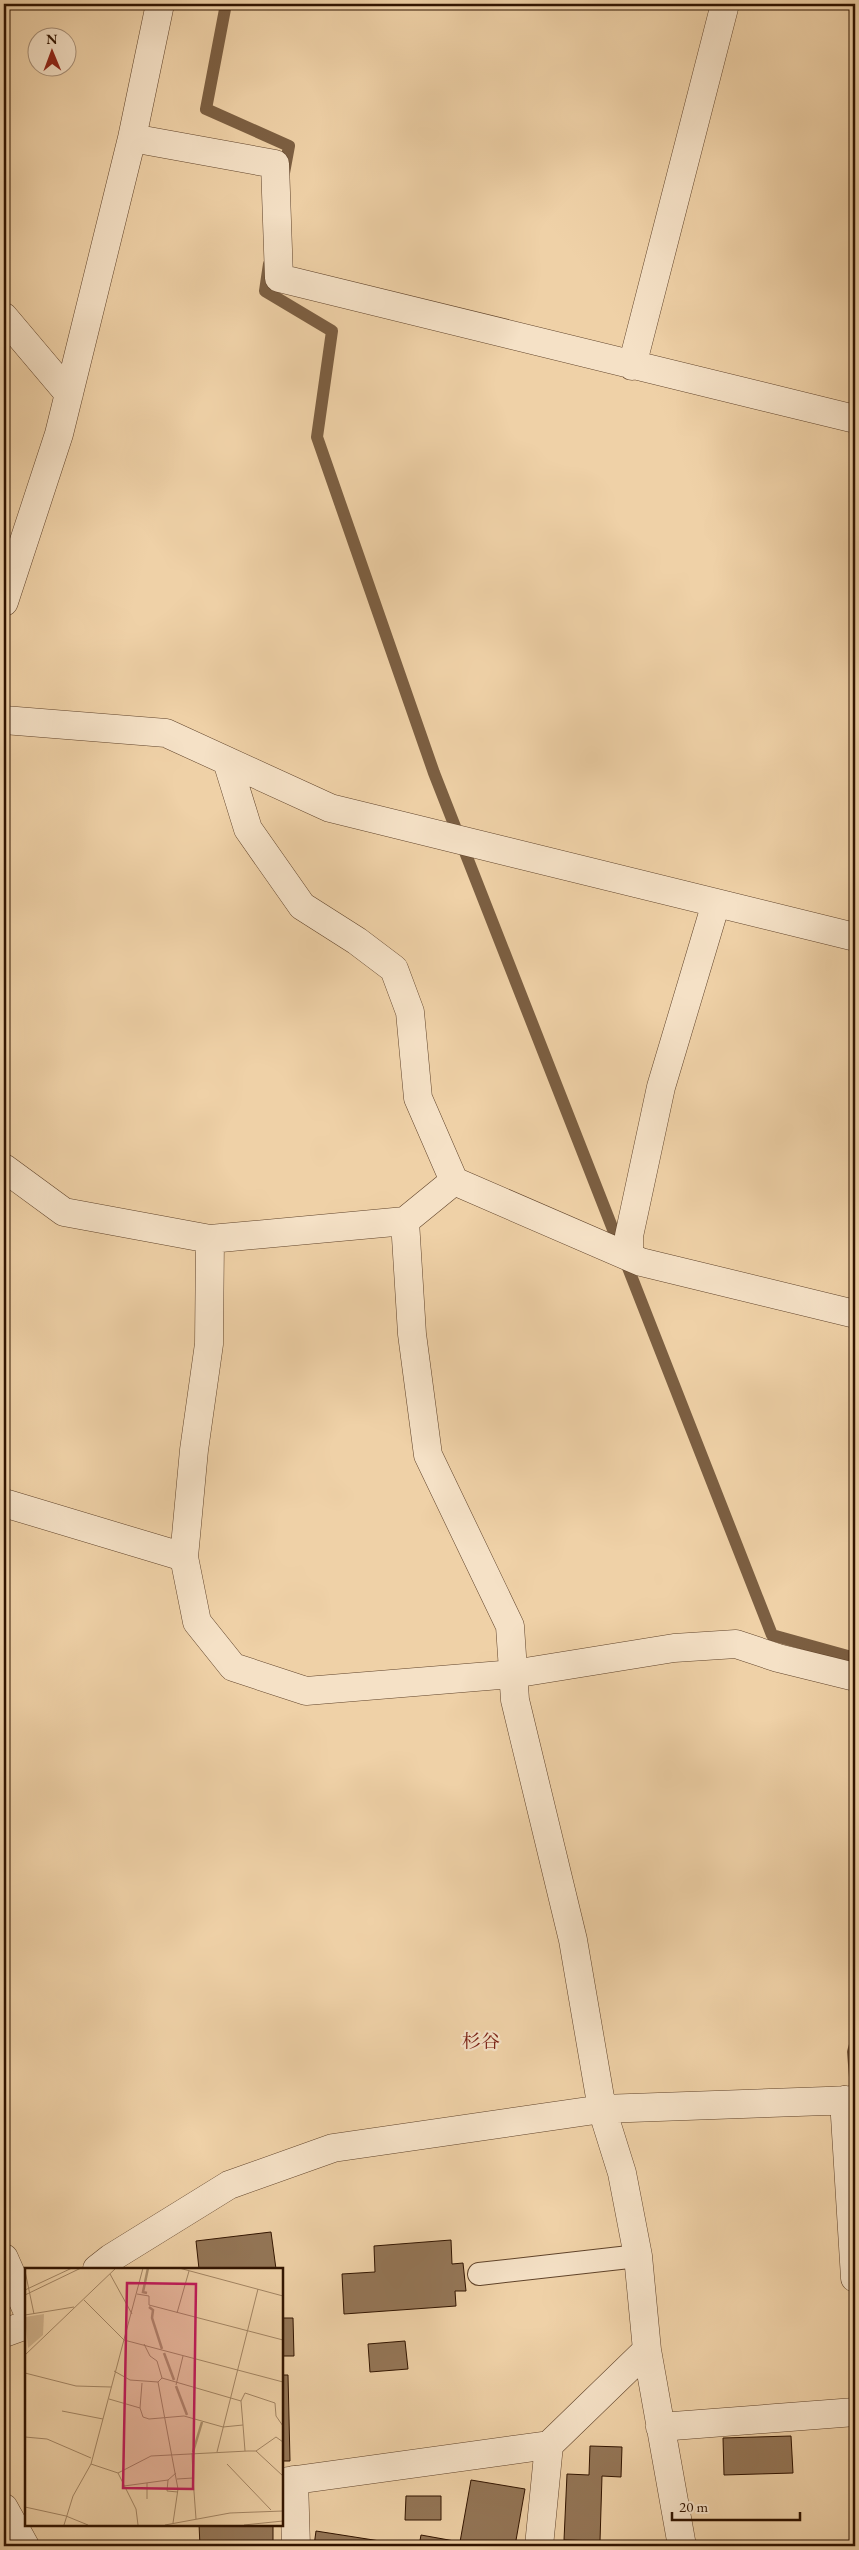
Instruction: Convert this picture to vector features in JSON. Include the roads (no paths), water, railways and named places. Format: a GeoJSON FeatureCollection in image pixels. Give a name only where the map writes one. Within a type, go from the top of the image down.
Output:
{"type":"FeatureCollection","features":[{"type":"Feature","properties":{"kind":"street"},"geometry":{"type":"LineString","coordinates":[[4,602],[59,434],[70,394],[132,138],[160,4]]}},
{"type":"Feature","properties":{"kind":"street"},"geometry":{"type":"LineString","coordinates":[[632,366],[725,4]]}},
{"type":"Feature","properties":{"kind":"street"},"geometry":{"type":"LineString","coordinates":[[132,138],[275,164],[279,278],[632,366],[855,418]]}},
{"type":"Feature","properties":{"kind":"street"},"geometry":{"type":"LineString","coordinates":[[4,317],[70,394]]}},
{"type":"Feature","properties":{"kind":"street"},"geometry":{"type":"LineString","coordinates":[[4,720],[166,733],[330,808],[855,937]]}},
{"type":"Feature","properties":{"kind":"street"},"geometry":{"type":"LineString","coordinates":[[227,761],[248,829],[302,906],[357,941],[394,969],[410,1012],[418,1098],[454,1181],[641,1262],[855,1314]]}},
{"type":"Feature","properties":{"kind":"street"},"geometry":{"type":"LineString","coordinates":[[629,1256],[629,1236],[660,1087],[716,903]]}},
{"type":"Feature","properties":{"kind":"street"},"geometry":{"type":"LineString","coordinates":[[4,1168],[64,1212],[210,1240],[405,1221],[454,1181]]}},
{"type":"Feature","properties":{"kind":"street"},"geometry":{"type":"LineString","coordinates":[[405,1221],[412,1334],[428,1455],[510,1626],[515,1700],[573,1940],[602,2109],[622,2173],[638,2256],[647,2350],[682,2546]]}},
{"type":"Feature","properties":{"kind":"street"},"geometry":{"type":"LineString","coordinates":[[210,1240],[209,1344],[194,1450],[184,1557],[196,1622],[233,1666],[306,1691],[513,1674],[674,1648],[736,1644],[778,1658],[855,1677]]}},
{"type":"Feature","properties":{"kind":"street"},"geometry":{"type":"LineString","coordinates":[[4,1503],[184,1557]]}},
{"type":"Feature","properties":{"kind":"street"},"geometry":{"type":"LineString","coordinates":[[98,2268],[111,2258],[229,2186],[333,2148],[602,2109],[850,2100],[855,2278]]}},
{"type":"Feature","properties":{"kind":"street"},"geometry":{"type":"LineString","coordinates":[[4,2258],[25,2306]]}},
{"type":"Feature","properties":{"kind":"street"},"geometry":{"type":"LineString","coordinates":[[4,2333],[25,2325]]}},
{"type":"Feature","properties":{"kind":"street"},"geometry":{"type":"LineString","coordinates":[[296,2546],[288,2481],[550,2445],[647,2350]]}},
{"type":"Feature","properties":{"kind":"street"},"geometry":{"type":"LineString","coordinates":[[660,2427],[855,2412]]}},
{"type":"Feature","properties":{"kind":"street"},"geometry":{"type":"LineString","coordinates":[[539,2546],[550,2445]]}},
{"type":"Feature","properties":{"kind":"street"},"geometry":{"type":"LineString","coordinates":[[13,2514],[25,2546]]}},
{"type":"Feature","properties":{"kind":"lane"},"geometry":{"type":"LineString","coordinates":[[479,2274],[638,2256]]}},
{"type":"Feature","properties":{"kind":"waterway"},"geometry":{"type":"LineString","coordinates":[[226,4],[206,109],[289,146],[284,173]]}},
{"type":"Feature","properties":{"kind":"waterway"},"geometry":{"type":"LineString","coordinates":[[269,264],[265,291],[332,331],[317,437],[434,773],[772,1635],[855,1658]]}},
{"type":"Feature","properties":{"kind":"waterway"},"geometry":{"type":"LineString","coordinates":[[855,2045],[853,2052],[855,2077]]}},
{"type":"Feature","properties":{"kind":"district","name":"杉谷"},"geometry":{"type":"Point","coordinates":[481,2041]}}]}
